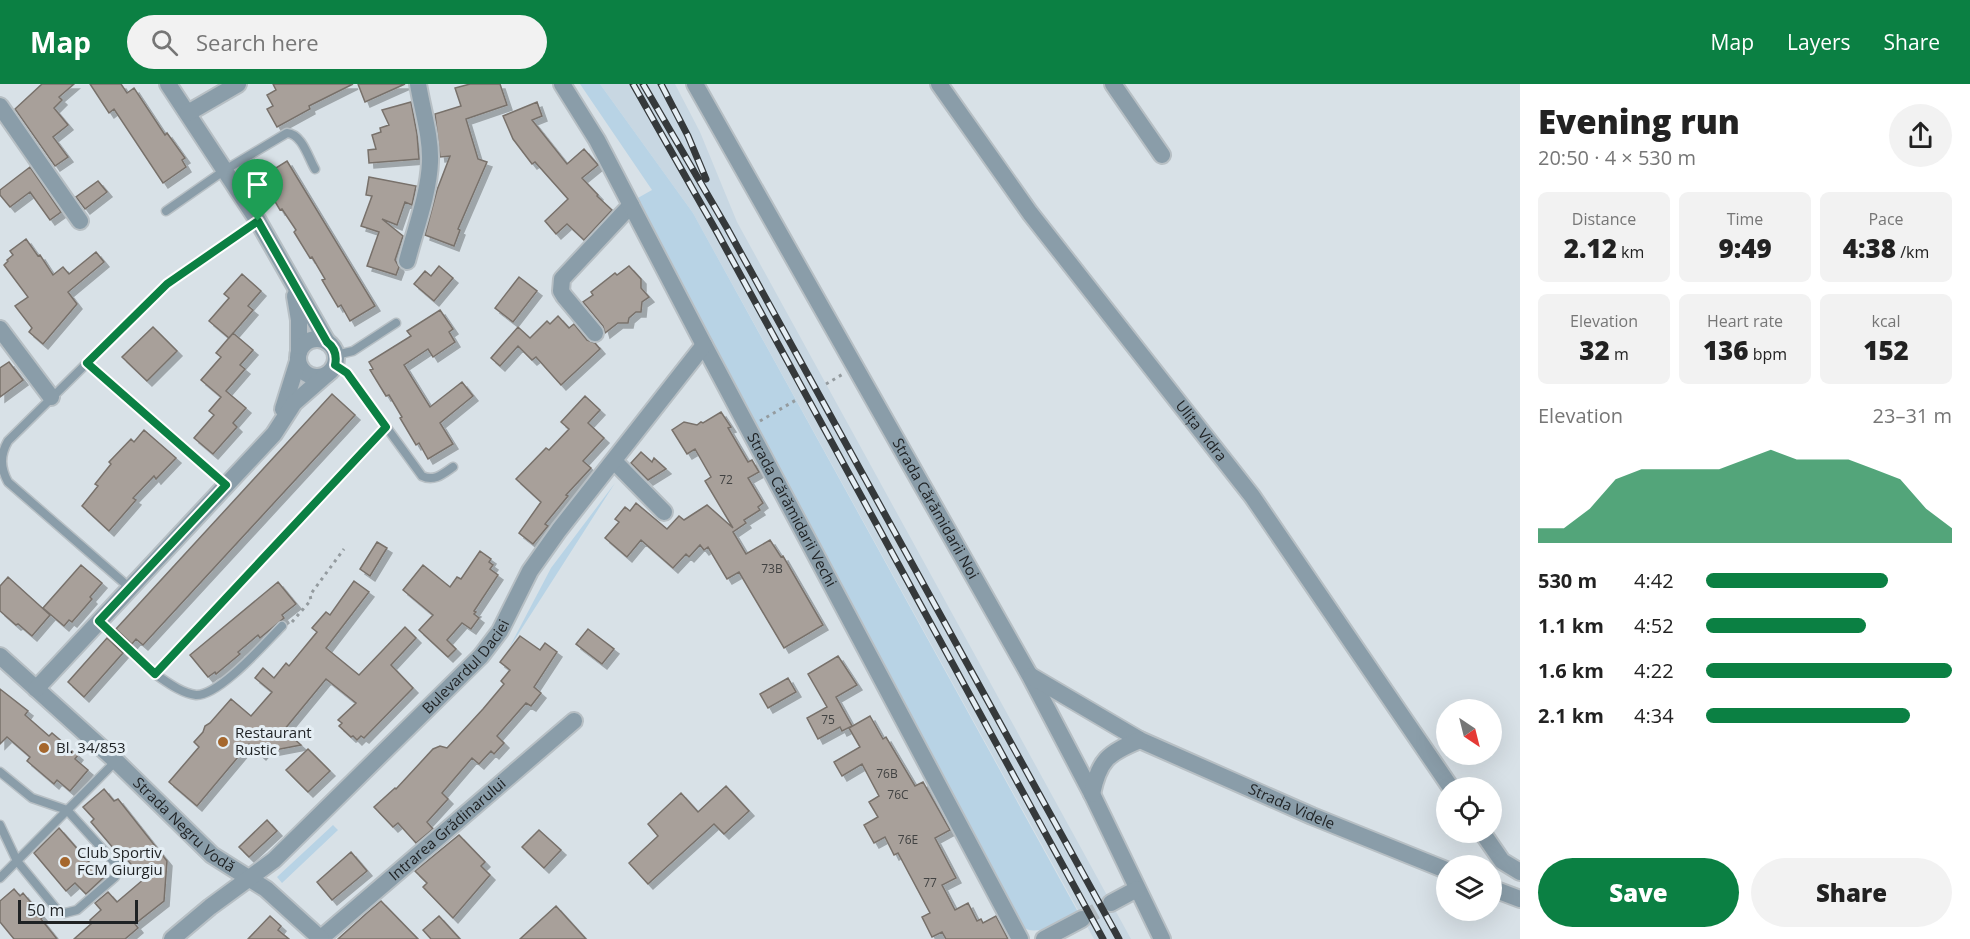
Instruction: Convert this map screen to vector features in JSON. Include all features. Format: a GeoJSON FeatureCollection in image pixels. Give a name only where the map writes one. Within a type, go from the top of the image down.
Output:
{"type":"FeatureCollection","features":[{"type":"Feature","properties":{"kind":"street"},"geometry":{"type":"LineString","coordinates":[[168,84],[258,221],[331,359]]}},
{"type":"Feature","properties":{"kind":"street"},"geometry":{"type":"LineString","coordinates":[[188,113],[238,84]]}},
{"type":"Feature","properties":{"kind":"street"},"geometry":{"type":"LineString","coordinates":[[407,261],[430,162],[429,142],[418,84]]}},
{"type":"Feature","properties":{"kind":"street","name":"Strada Cărămidarii Vechi"},"geometry":{"type":"LineString","coordinates":[[562,84],[597,140],[1020,939]]}},
{"type":"Feature","properties":{"kind":"street","name":"Strada Cărămidarii Noi"},"geometry":{"type":"LineString","coordinates":[[695,84],[1030,676],[1092,794],[1162,939]]}},
{"type":"Feature","properties":{"kind":"street","name":"Ulița Vidra"},"geometry":{"type":"LineString","coordinates":[[939,84],[1016,195],[1252,496],[1444,777]]}},
{"type":"Feature","properties":{"kind":"street"},"geometry":{"type":"LineString","coordinates":[[1113,84],[1162,154]]}},
{"type":"Feature","properties":{"kind":"street"},"geometry":{"type":"LineString","coordinates":[[0,106],[80,221]]}},
{"type":"Feature","properties":{"kind":"street"},"geometry":{"type":"LineString","coordinates":[[595,333],[564,296],[561,291],[562,279],[631,205]]}},
{"type":"Feature","properties":{"kind":"street"},"geometry":{"type":"LineString","coordinates":[[292,283],[299,320],[300,368],[307,375],[317,377],[331,359]]}},
{"type":"Feature","properties":{"kind":"street"},"geometry":{"type":"LineString","coordinates":[[0,329],[51,397]]}},
{"type":"Feature","properties":{"kind":"street"},"geometry":{"type":"LineString","coordinates":[[274,434],[305,344],[311,340],[320,340],[331,359]]}},
{"type":"Feature","properties":{"kind":"street","name":"Bulevardul Daciei"},"geometry":{"type":"LineString","coordinates":[[172,939],[214,904],[274,860],[481,656],[500,631],[535,564],[559,530],[704,345]]}},
{"type":"Feature","properties":{"kind":"street"},"geometry":{"type":"LineString","coordinates":[[36,689],[274,434],[294,403],[331,359]]}},
{"type":"Feature","properties":{"kind":"street"},"geometry":{"type":"LineString","coordinates":[[614,461],[664,512]]}},
{"type":"Feature","properties":{"kind":"street","name":"Strada Negru Vodă"},"geometry":{"type":"LineString","coordinates":[[0,656],[116,760],[212,855],[266,889],[320,939]]}},
{"type":"Feature","properties":{"kind":"street","name":"Strada Videle"},"geometry":{"type":"LineString","coordinates":[[1030,676],[1140,740],[1312,816],[1436,866]]}},
{"type":"Feature","properties":{"kind":"street","name":"Intrarea Grădinarului"},"geometry":{"type":"LineString","coordinates":[[320,939],[574,721]]}},
{"type":"Feature","properties":{"kind":"street"},"geometry":{"type":"LineString","coordinates":[[1092,794],[1097,773],[1105,760],[1140,740]]}},
{"type":"Feature","properties":{"kind":"street"},"geometry":{"type":"LineString","coordinates":[[1490,843],[1502,861],[1520,872]]}},
{"type":"Feature","properties":{"kind":"street"},"geometry":{"type":"LineString","coordinates":[[1111,903],[1137,889]]}},
{"type":"Feature","properties":{"kind":"street"},"geometry":{"type":"LineString","coordinates":[[1502,892],[1520,899]]}},
{"type":"Feature","properties":{"kind":"street"},"geometry":{"type":"LineString","coordinates":[[1044,939],[1082,918]]}},
{"type":"Feature","properties":{"kind":"lane"},"geometry":{"type":"LineString","coordinates":[[166,211],[225,170],[287,133],[293,133],[298,138],[315,169]]}},
{"type":"Feature","properties":{"kind":"lane"},"geometry":{"type":"LineString","coordinates":[[130,588],[8,482],[3,472],[1,457],[8,441],[167,284],[258,221]]}},
{"type":"Feature","properties":{"kind":"lane"},"geometry":{"type":"LineString","coordinates":[[396,323],[353,351],[331,359],[347,373],[422,476],[434,478],[453,467]]}},
{"type":"Feature","properties":{"kind":"lane"},"geometry":{"type":"LineString","coordinates":[[87,363],[226,485]]}},
{"type":"Feature","properties":{"kind":"lane"},"geometry":{"type":"LineString","coordinates":[[155,674],[386,427]]}},
{"type":"Feature","properties":{"kind":"lane"},"geometry":{"type":"LineString","coordinates":[[99,621],[155,674],[184,692],[195,695],[215,690],[282,626]]}},
{"type":"Feature","properties":{"kind":"lane"},"geometry":{"type":"LineString","coordinates":[[0,878],[116,760]]}},
{"type":"Feature","properties":{"kind":"lane"},"geometry":{"type":"LineString","coordinates":[[0,772],[32,798],[67,810],[116,864],[115,877],[77,910],[65,913],[58,911],[17,861],[0,825]]}},
{"type":"Feature","properties":{"kind":"path"},"geometry":{"type":"LineString","coordinates":[[748,428],[796,400]]}},
{"type":"Feature","properties":{"kind":"shaded area"},"geometry":{"type":"Polygon","coordinates":[[[580,84],[600,84],[693,213],[1078,912],[1042,929],[1028,929],[1022,926],[636,199],[652,190],[580,84]]]}},
{"type":"Feature","properties":{"kind":"shaded area"},"geometry":{"type":"Polygon","coordinates":[[[600,84],[675,84],[700,132],[737,222],[1131,939],[1094,939],[693,213],[600,84]]]}},
{"type":"Feature","properties":{"kind":"shaded area"},"geometry":{"type":"Polygon","coordinates":[[[615,483],[508,650],[551,568],[615,483]]]}},
{"type":"Feature","properties":{"kind":"shaded area"},"geometry":{"type":"Polygon","coordinates":[[[333,825],[338,830],[282,883],[277,877],[333,825]]]}},
{"type":"Feature","properties":{"kind":"building"},"geometry":{"type":"Polygon","coordinates":[[[42,84],[74,84],[59,97],[62,100],[54,108],[68,125],[53,137],[68,157],[55,166],[15,109],[42,84]]]}},
{"type":"Feature","properties":{"kind":"building"},"geometry":{"type":"Polygon","coordinates":[[[90,84],[121,84],[127,93],[134,88],[165,135],[167,133],[185,158],[182,160],[186,167],[163,183],[114,109],[109,113],[90,84]]]}},
{"type":"Feature","properties":{"kind":"building"},"geometry":{"type":"Polygon","coordinates":[[[273,84],[353,84],[309,106],[310,109],[277,127],[267,109],[273,106],[267,95],[276,90],[273,84]]]}},
{"type":"Feature","properties":{"kind":"building"},"geometry":{"type":"Polygon","coordinates":[[[358,84],[405,84],[365,102],[358,84]]]}},
{"type":"Feature","properties":{"kind":"building"},"geometry":{"type":"Polygon","coordinates":[[[470,84],[500,84],[507,105],[466,119],[478,159],[487,162],[458,229],[460,230],[454,246],[425,235],[437,190],[450,156],[440,157],[435,114],[461,106],[455,88],[470,84]]]}},
{"type":"Feature","properties":{"kind":"building"},"geometry":{"type":"Polygon","coordinates":[[[411,102],[419,159],[369,163],[368,150],[376,149],[372,135],[381,132],[380,128],[389,125],[382,110],[411,102]]]}},
{"type":"Feature","properties":{"kind":"building"},"geometry":{"type":"Polygon","coordinates":[[[537,102],[542,116],[532,120],[567,164],[584,149],[598,165],[582,178],[612,210],[584,240],[567,224],[556,234],[545,221],[568,199],[535,162],[532,164],[513,139],[503,116],[537,102]]]}},
{"type":"Feature","properties":{"kind":"building"},"geometry":{"type":"Polygon","coordinates":[[[287,161],[375,306],[350,321],[341,305],[338,307],[322,280],[325,279],[294,232],[296,230],[282,209],[280,210],[264,183],[267,182],[263,176],[287,161]]]}},
{"type":"Feature","properties":{"kind":"building"},"geometry":{"type":"Polygon","coordinates":[[[30,167],[61,212],[50,220],[30,192],[10,207],[0,195],[0,190],[30,167]]]}},
{"type":"Feature","properties":{"kind":"building"},"geometry":{"type":"Polygon","coordinates":[[[369,177],[416,186],[412,205],[405,202],[397,225],[382,219],[403,236],[395,260],[399,267],[396,275],[367,266],[379,232],[361,226],[372,196],[366,195],[369,177]]]}},
{"type":"Feature","properties":{"kind":"building"},"geometry":{"type":"Polygon","coordinates":[[[98,181],[107,192],[85,209],[76,197],[98,181]]]}},
{"type":"Feature","properties":{"kind":"building"},"geometry":{"type":"Polygon","coordinates":[[[26,239],[53,275],[63,267],[69,274],[96,252],[104,262],[68,292],[77,304],[43,344],[29,332],[32,328],[15,306],[28,297],[4,265],[13,255],[10,251],[26,239]]]}},
{"type":"Feature","properties":{"kind":"building"},"geometry":{"type":"Polygon","coordinates":[[[439,266],[453,278],[434,301],[414,284],[425,271],[431,276],[439,266]]]}},
{"type":"Feature","properties":{"kind":"building"},"geometry":{"type":"Polygon","coordinates":[[[629,266],[641,279],[641,288],[649,297],[642,302],[641,312],[636,312],[629,318],[628,323],[618,323],[605,333],[603,326],[583,302],[593,295],[591,292],[615,273],[617,275],[629,266]]]}},
{"type":"Feature","properties":{"kind":"building"},"geometry":{"type":"Polygon","coordinates":[[[242,274],[261,291],[248,306],[253,310],[229,338],[209,321],[229,298],[224,294],[242,274]]]}},
{"type":"Feature","properties":{"kind":"building"},"geometry":{"type":"Polygon","coordinates":[[[519,277],[537,291],[513,322],[495,308],[519,277]]]}},
{"type":"Feature","properties":{"kind":"building"},"geometry":{"type":"Polygon","coordinates":[[[440,310],[453,329],[449,332],[455,342],[433,357],[428,349],[404,365],[430,407],[462,382],[473,396],[440,423],[453,444],[428,459],[419,443],[416,445],[389,395],[386,396],[370,370],[373,369],[369,362],[411,336],[407,331],[440,310]]]}},
{"type":"Feature","properties":{"kind":"building"},"geometry":{"type":"Polygon","coordinates":[[[558,316],[569,328],[574,324],[587,340],[595,343],[600,349],[561,385],[536,357],[532,360],[518,346],[500,366],[491,358],[518,327],[530,338],[547,321],[550,324],[558,316]]]}},
{"type":"Feature","properties":{"kind":"building"},"geometry":{"type":"Polygon","coordinates":[[[153,327],[177,351],[147,381],[122,357],[153,327]]]}},
{"type":"Feature","properties":{"kind":"building"},"geometry":{"type":"Polygon","coordinates":[[[233,333],[253,350],[240,365],[245,369],[226,391],[246,408],[233,423],[237,427],[213,454],[194,438],[214,415],[209,411],[221,397],[201,380],[221,357],[216,353],[233,333]]]}},
{"type":"Feature","properties":{"kind":"building"},"geometry":{"type":"Polygon","coordinates":[[[9,362],[23,380],[0,397],[0,368],[9,362]]]}},
{"type":"Feature","properties":{"kind":"building"},"geometry":{"type":"Polygon","coordinates":[[[332,394],[355,415],[143,645],[136,639],[132,644],[116,629],[332,394]]]}},
{"type":"Feature","properties":{"kind":"building"},"geometry":{"type":"Polygon","coordinates":[[[585,396],[600,410],[588,423],[604,438],[583,461],[591,468],[566,495],[568,496],[545,524],[548,526],[533,544],[519,533],[541,502],[516,479],[546,448],[549,450],[569,429],[561,422],[585,396]]]}},
{"type":"Feature","properties":{"kind":"building"},"geometry":{"type":"Polygon","coordinates":[[[721,412],[748,462],[752,460],[759,472],[748,478],[763,503],[758,507],[760,510],[744,520],[746,523],[733,532],[746,554],[770,540],[781,557],[783,556],[823,625],[784,648],[739,572],[727,579],[708,547],[704,550],[700,545],[689,557],[686,554],[673,568],[641,540],[627,557],[605,538],[619,522],[615,519],[625,507],[630,511],[636,503],[667,529],[679,516],[684,520],[707,505],[733,528],[705,481],[711,477],[695,449],[687,454],[672,430],[684,422],[697,425],[703,423],[721,412]]]}},
{"type":"Feature","properties":{"kind":"building"},"geometry":{"type":"Polygon","coordinates":[[[144,430],[176,458],[156,479],[154,476],[133,498],[136,500],[109,531],[82,506],[98,486],[95,484],[111,464],[109,462],[131,439],[134,442],[144,430]]]}},
{"type":"Feature","properties":{"kind":"building"},"geometry":{"type":"Polygon","coordinates":[[[641,452],[652,462],[654,458],[666,469],[648,480],[631,463],[641,452]]]}},
{"type":"Feature","properties":{"kind":"building"},"geometry":{"type":"Polygon","coordinates":[[[377,542],[387,548],[370,576],[360,569],[377,542]]]}},
{"type":"Feature","properties":{"kind":"building"},"geometry":{"type":"Polygon","coordinates":[[[480,551],[491,559],[489,562],[493,565],[490,569],[498,575],[474,611],[479,618],[471,629],[462,623],[447,640],[456,649],[448,657],[419,630],[433,615],[403,590],[423,565],[450,587],[457,577],[461,579],[480,551]]]}},
{"type":"Feature","properties":{"kind":"building"},"geometry":{"type":"Polygon","coordinates":[[[81,565],[102,583],[90,597],[92,599],[72,622],[69,620],[64,626],[43,608],[81,565]]]}},
{"type":"Feature","properties":{"kind":"building"},"geometry":{"type":"Polygon","coordinates":[[[8,577],[50,615],[32,636],[0,611],[0,586],[8,577]]]}},
{"type":"Feature","properties":{"kind":"building"},"geometry":{"type":"Polygon","coordinates":[[[354,581],[369,592],[326,648],[359,675],[405,627],[416,638],[391,665],[413,688],[364,738],[361,736],[357,740],[339,726],[342,723],[338,720],[356,703],[326,679],[284,730],[301,745],[275,750],[266,749],[261,755],[249,744],[197,806],[169,782],[199,747],[194,742],[205,726],[231,699],[251,716],[272,692],[255,678],[263,668],[274,678],[286,663],[289,666],[317,632],[312,628],[326,612],[330,615],[354,581]]]}},
{"type":"Feature","properties":{"kind":"building"},"geometry":{"type":"Polygon","coordinates":[[[278,582],[296,604],[282,615],[284,618],[260,638],[258,635],[238,652],[240,654],[216,674],[215,672],[208,677],[190,655],[278,582]]]}},
{"type":"Feature","properties":{"kind":"building"},"geometry":{"type":"Polygon","coordinates":[[[588,629],[614,649],[602,664],[576,644],[588,629]]]}},
{"type":"Feature","properties":{"kind":"building"},"geometry":{"type":"Polygon","coordinates":[[[520,636],[540,650],[545,643],[557,652],[534,687],[541,693],[531,706],[526,703],[497,736],[504,743],[494,754],[491,751],[479,764],[472,758],[442,793],[448,799],[427,822],[433,829],[416,843],[398,823],[393,827],[374,807],[396,789],[433,749],[440,746],[447,748],[483,709],[504,684],[501,681],[510,670],[500,662],[520,636]]]}},
{"type":"Feature","properties":{"kind":"building"},"geometry":{"type":"Polygon","coordinates":[[[107,638],[123,653],[84,697],[68,682],[107,638]]]}},
{"type":"Feature","properties":{"kind":"building"},"geometry":{"type":"Polygon","coordinates":[[[838,656],[857,685],[836,697],[852,726],[842,731],[840,727],[818,739],[807,718],[827,707],[808,674],[838,656]]]}},
{"type":"Feature","properties":{"kind":"building"},"geometry":{"type":"Polygon","coordinates":[[[788,678],[796,692],[768,708],[760,694],[788,678]]]}},
{"type":"Feature","properties":{"kind":"building","name":"Bl. 34/853"},"geometry":{"type":"Polygon","coordinates":[[[0,689],[28,711],[25,715],[49,736],[52,733],[78,755],[75,759],[88,770],[70,791],[57,780],[54,784],[27,761],[30,757],[7,737],[0,744],[0,689]]]}},
{"type":"Feature","properties":{"kind":"building"},"geometry":{"type":"Polygon","coordinates":[[[870,716],[883,739],[886,737],[915,786],[923,782],[950,830],[935,838],[956,878],[942,885],[955,910],[968,903],[977,921],[981,919],[983,923],[996,916],[1008,939],[946,939],[942,932],[932,937],[922,917],[930,913],[898,853],[894,855],[885,837],[874,843],[864,825],[878,817],[869,802],[879,796],[862,764],[842,776],[834,762],[860,747],[849,728],[870,716]]]}},
{"type":"Feature","properties":{"kind":"building"},"geometry":{"type":"Polygon","coordinates":[[[308,749],[330,771],[308,792],[286,770],[308,749]]]}},
{"type":"Feature","properties":{"kind":"building"},"geometry":{"type":"Polygon","coordinates":[[[726,786],[749,811],[724,834],[714,824],[648,884],[629,863],[658,836],[648,824],[681,793],[698,812],[726,786]]]}},
{"type":"Feature","properties":{"kind":"building"},"geometry":{"type":"Polygon","coordinates":[[[104,789],[114,801],[118,799],[167,861],[164,901],[135,924],[138,928],[125,939],[74,939],[92,923],[90,920],[101,910],[95,903],[108,892],[117,902],[144,879],[91,822],[94,819],[83,807],[104,789]]]}},
{"type":"Feature","properties":{"kind":"building"},"geometry":{"type":"Polygon","coordinates":[[[267,820],[277,831],[249,857],[239,847],[267,820]]]}},
{"type":"Feature","properties":{"kind":"building","name":"Club Sportiv FCM Giurgiu"},"geometry":{"type":"Polygon","coordinates":[[[59,828],[103,878],[86,894],[75,883],[66,891],[34,853],[59,828]]]}},
{"type":"Feature","properties":{"kind":"building"},"geometry":{"type":"Polygon","coordinates":[[[539,830],[561,850],[544,868],[522,847],[539,830]]]}},
{"type":"Feature","properties":{"kind":"building"},"geometry":{"type":"Polygon","coordinates":[[[459,835],[485,862],[481,866],[490,875],[453,918],[423,887],[427,883],[415,871],[459,835]]]}},
{"type":"Feature","properties":{"kind":"building"},"geometry":{"type":"Polygon","coordinates":[[[351,852],[367,871],[332,900],[317,882],[351,852]]]}},
{"type":"Feature","properties":{"kind":"building"},"geometry":{"type":"Polygon","coordinates":[[[14,889],[20,896],[23,893],[43,917],[41,919],[57,939],[14,939],[0,922],[0,901],[14,889]]]}},
{"type":"Feature","properties":{"kind":"building"},"geometry":{"type":"Polygon","coordinates":[[[381,901],[418,939],[338,939],[368,912],[381,901]]]}},
{"type":"Feature","properties":{"kind":"building"},"geometry":{"type":"Polygon","coordinates":[[[556,906],[586,939],[520,939],[556,906]]]}},
{"type":"Feature","properties":{"kind":"building"},"geometry":{"type":"Polygon","coordinates":[[[270,916],[281,926],[278,930],[289,939],[248,939],[270,916]]]}},
{"type":"Feature","properties":{"kind":"building"},"geometry":{"type":"Polygon","coordinates":[[[439,916],[460,939],[431,939],[423,930],[439,916]]]}},
{"type":"Feature","properties":{"kind":"tunnel"},"geometry":{"type":"LineString","coordinates":[[1082,919],[1111,903]]}},
{"type":"Feature","properties":{"kind":"railway"},"geometry":{"type":"LineString","coordinates":[[633,84],[718,234],[1103,939]]}},
{"type":"Feature","properties":{"kind":"railway"},"geometry":{"type":"LineString","coordinates":[[643,84],[727,228],[1119,939]]}},
{"type":"Feature","properties":{"kind":"railway"},"geometry":{"type":"LineString","coordinates":[[661,84],[688,136],[706,179]]}},
{"type":"Feature","properties":{"kind":"place","name":"Restaurant Rustic"},"geometry":{"type":"Point","coordinates":[223,742]}},
{"type":"Feature","properties":{"kind":"place","name":"Bl. 34/853"},"geometry":{"type":"Point","coordinates":[44,748]}},
{"type":"Feature","properties":{"kind":"place","name":"Club Sportiv FCM Giurgiu"},"geometry":{"type":"Point","coordinates":[65,862]}},
{"type":"Feature","properties":{"kind":"route"},"geometry":{"type":"LineString","coordinates":[[258,221],[292,283],[333,349],[336,355],[335,365],[347,373],[386,427],[155,674],[99,621],[226,485],[87,363],[167,284],[258,221]]}}]}
